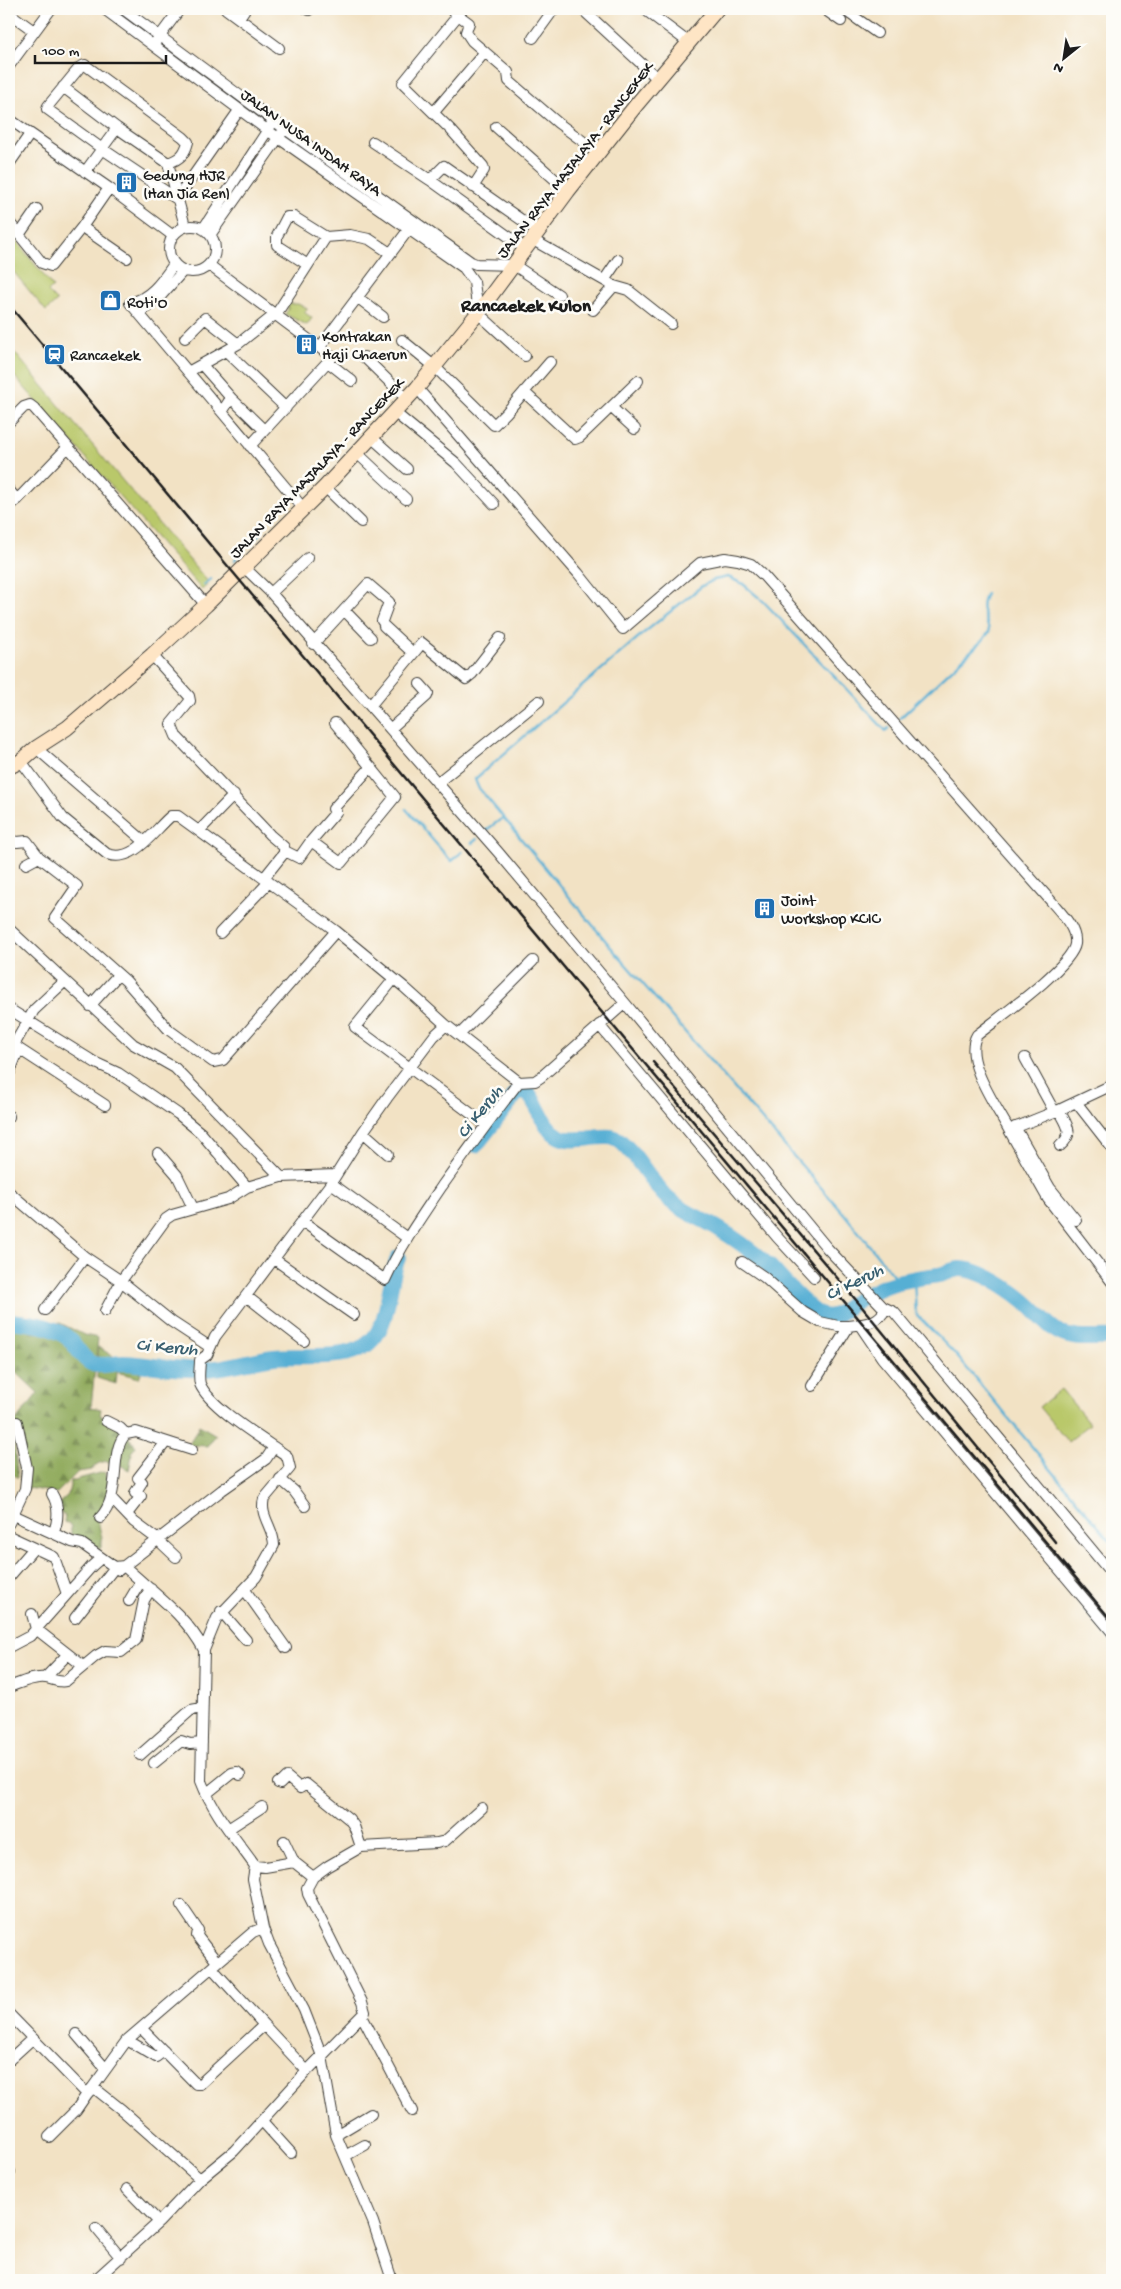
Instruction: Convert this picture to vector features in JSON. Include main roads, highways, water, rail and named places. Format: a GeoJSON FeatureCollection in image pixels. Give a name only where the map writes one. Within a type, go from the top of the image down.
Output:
{"type":"FeatureCollection","features":[{"type":"Feature","properties":{"kind":"main road","name":"JALAN RAYA MAJALAYA - RANCEKEK"},"geometry":{"type":"LineString","coordinates":[[15,764],[67,728],[152,655],[206,605],[325,487],[435,367],[478,313],[568,191],[688,42],[717,9]]}},
{"type":"Feature","properties":{"kind":"waterway"},"geometry":{"type":"LineString","coordinates":[[235,560],[240,551],[261,533]]}},
{"type":"Feature","properties":{"kind":"waterway"},"geometry":{"type":"LineString","coordinates":[[889,728],[886,731],[764,602],[743,584],[728,577],[714,580],[702,586],[640,636],[475,779],[478,787],[615,952],[845,1215],[898,1281]]}},
{"type":"Feature","properties":{"kind":"waterway"},"geometry":{"type":"LineString","coordinates":[[204,585],[211,579]]}},
{"type":"Feature","properties":{"kind":"waterway"},"geometry":{"type":"LineString","coordinates":[[900,718],[983,640],[989,632],[982,609],[986,594]]}},
{"type":"Feature","properties":{"kind":"waterway"},"geometry":{"type":"LineString","coordinates":[[406,809],[450,860],[452,861],[462,852]]}},
{"type":"Feature","properties":{"kind":"waterway"},"geometry":{"type":"LineString","coordinates":[[485,831],[504,817]]}},
{"type":"Feature","properties":{"kind":"waterway"},"geometry":{"type":"LineString","coordinates":[[472,843],[477,839]]}},
{"type":"Feature","properties":{"kind":"waterway","name":"Ci Keruh"},"geometry":{"type":"LineString","coordinates":[[476,1145],[517,1093],[527,1092],[549,1128],[560,1137],[575,1140],[607,1137],[619,1140],[632,1153],[667,1198],[744,1246],[768,1265],[810,1308],[823,1316],[828,1317],[838,1314],[859,1299],[889,1285],[960,1269],[978,1273],[999,1283],[1026,1302],[1060,1333],[1080,1338],[1112,1338]]}},
{"type":"Feature","properties":{"kind":"waterway","name":"Ci Keruh"},"geometry":{"type":"LineString","coordinates":[[9,1321],[51,1328],[66,1336],[81,1355],[97,1365],[123,1363],[185,1369],[206,1369],[274,1357],[339,1355],[363,1347],[378,1332],[386,1312],[392,1278],[398,1258]]}},
{"type":"Feature","properties":{"kind":"waterway"},"geometry":{"type":"LineString","coordinates":[[914,1278],[916,1314],[956,1355],[1112,1543]]}},
{"type":"Feature","properties":{"kind":"waterway"},"geometry":{"type":"LineString","coordinates":[[1050,1566],[1112,1642]]}},
{"type":"Feature","properties":{"kind":"railway"},"geometry":{"type":"LineString","coordinates":[[9,305],[1112,1621]]}},
{"type":"Feature","properties":{"kind":"railway"},"geometry":{"type":"LineString","coordinates":[[653,1062],[862,1307],[1056,1543]]}},
{"type":"Feature","properties":{"kind":"place","name":"Gedung HJR (Han Jia Ren)"},"geometry":{"type":"Point","coordinates":[127,183]}},
{"type":"Feature","properties":{"kind":"place","name":"Roti'O"},"geometry":{"type":"Point","coordinates":[111,301]}},
{"type":"Feature","properties":{"kind":"place","name":"Kontrakan Haji Chaerun"},"geometry":{"type":"Point","coordinates":[306,344]}},
{"type":"Feature","properties":{"kind":"place","name":"Rancaekek"},"geometry":{"type":"Point","coordinates":[54,354]}},
{"type":"Feature","properties":{"kind":"place","name":"Joint Workshop KCIC"},"geometry":{"type":"Point","coordinates":[765,908]}},
{"type":"Feature","properties":{"kind":"district","name":"Rancaekek Kulon"},"geometry":{"type":"Point","coordinates":[526,304]}}]}
